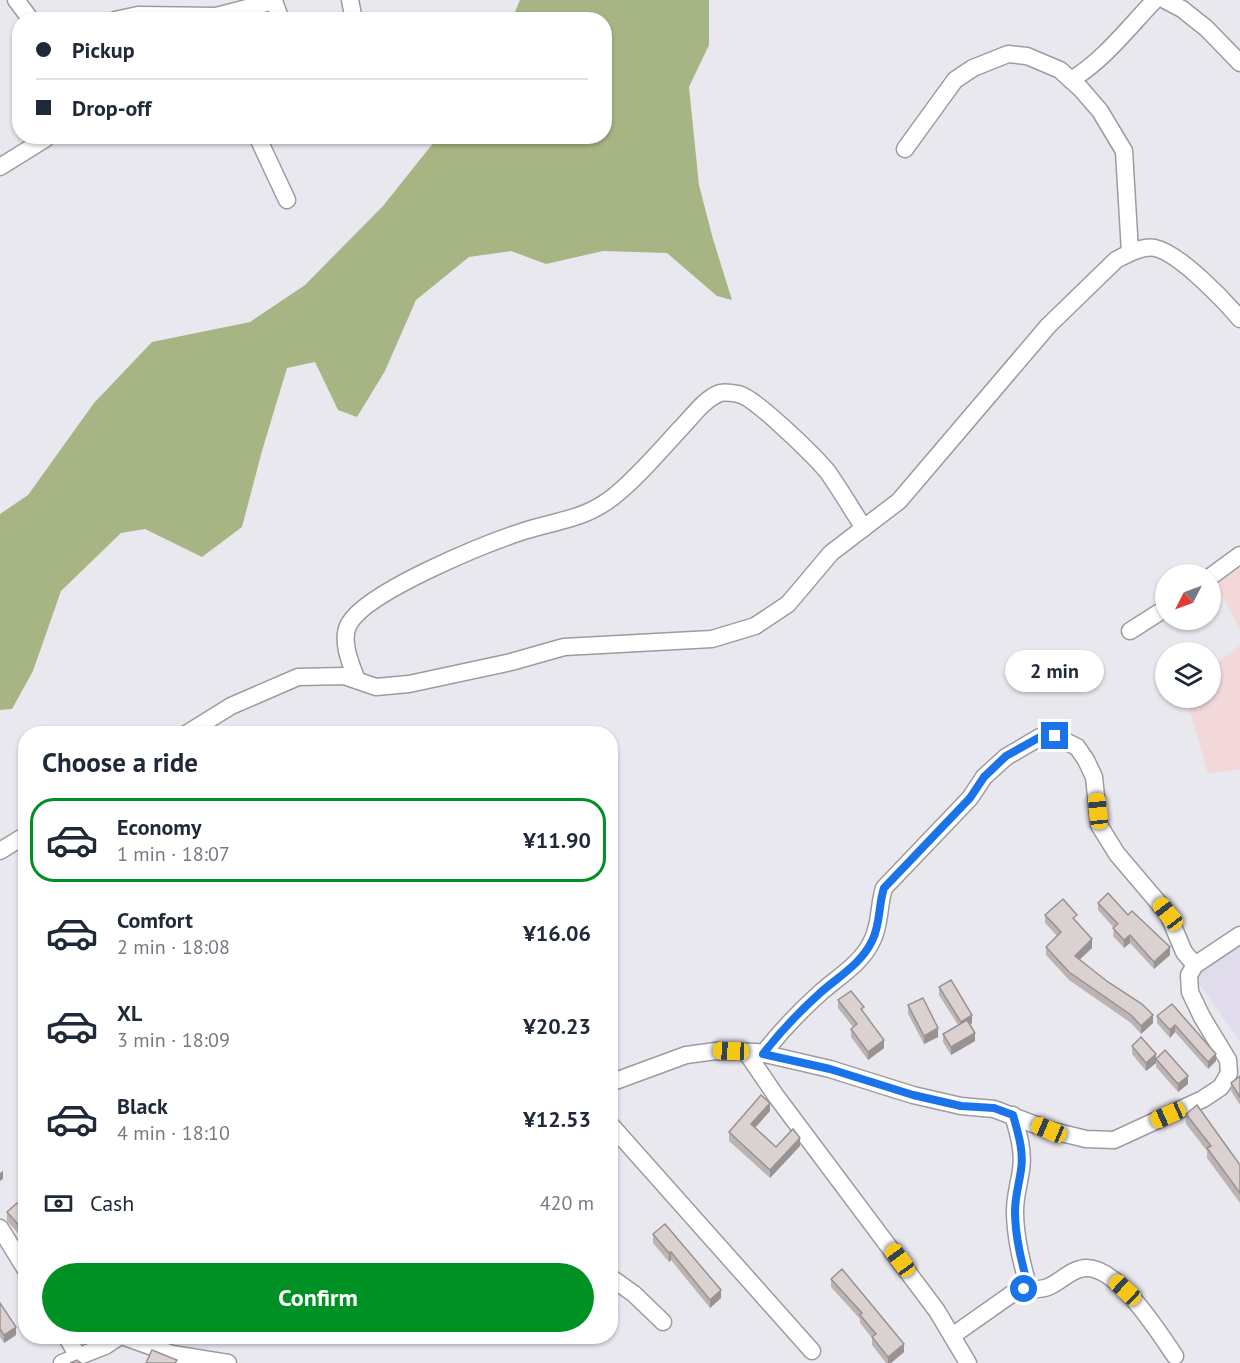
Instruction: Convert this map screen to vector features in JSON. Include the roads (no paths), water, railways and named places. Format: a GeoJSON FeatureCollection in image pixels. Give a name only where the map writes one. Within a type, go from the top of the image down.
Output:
{"type":"FeatureCollection","features":[{"type":"Feature","properties":{"kind":"street"},"geometry":{"type":"LineString","coordinates":[[1071,80],[1088,70],[1101,58],[1155,0]]}},
{"type":"Feature","properties":{"kind":"street"},"geometry":{"type":"LineString","coordinates":[[1165,0],[1182,9],[1206,28],[1240,63]]}},
{"type":"Feature","properties":{"kind":"street"},"geometry":{"type":"LineString","coordinates":[[233,12],[274,2],[278,12]]}},
{"type":"Feature","properties":{"kind":"street"},"geometry":{"type":"LineString","coordinates":[[905,149],[955,80],[973,68],[1008,54],[1028,57],[1060,70],[1100,111],[1124,151],[1130,252]]}},
{"type":"Feature","properties":{"kind":"street"},"geometry":{"type":"LineString","coordinates":[[0,167],[37,144]]}},
{"type":"Feature","properties":{"kind":"street"},"geometry":{"type":"LineString","coordinates":[[261,144],[286,200]]}},
{"type":"Feature","properties":{"kind":"street"},"geometry":{"type":"LineString","coordinates":[[198,726],[231,705],[298,677],[344,676],[376,687],[409,684],[511,662],[564,647],[712,639],[755,626],[788,604],[831,553],[899,501],[1048,326],[1116,260],[1130,252],[1155,247],[1173,257],[1217,292],[1240,319]]}},
{"type":"Feature","properties":{"kind":"street"},"geometry":{"type":"LineString","coordinates":[[357,680],[346,640],[348,624],[363,608],[385,592],[485,545],[525,531],[583,516],[613,497],[705,402],[722,393],[742,394],[758,405],[797,441],[826,471],[864,528]]}},
{"type":"Feature","properties":{"kind":"street"},"geometry":{"type":"LineString","coordinates":[[1221,569],[1240,555]]}},
{"type":"Feature","properties":{"kind":"street"},"geometry":{"type":"LineString","coordinates":[[1130,631],[1155,615]]}},
{"type":"Feature","properties":{"kind":"street"},"geometry":{"type":"LineString","coordinates":[[763,1054],[785,1026],[861,959],[872,942],[880,920],[879,902],[884,888],[970,798],[984,777],[1006,756],[1040,737],[1055,736],[1077,747],[1086,760],[1094,777],[1100,825],[1103,831],[1123,862],[1168,914],[1184,952],[1195,965]]}},
{"type":"Feature","properties":{"kind":"street"},"geometry":{"type":"LineString","coordinates":[[0,851],[18,840]]}},
{"type":"Feature","properties":{"kind":"street"},"geometry":{"type":"LineString","coordinates":[[618,1080],[686,1055],[716,1051],[763,1054],[830,1069],[913,1095],[961,1106],[994,1108],[1049,1130],[1077,1137],[1114,1140],[1203,1099],[1221,1087],[1229,1072],[1234,1068],[1202,1017],[1190,992],[1189,975],[1195,965],[1240,935]]}},
{"type":"Feature","properties":{"kind":"street"},"geometry":{"type":"LineString","coordinates":[[746,1052],[776,1096],[937,1311],[968,1363]]}},
{"type":"Feature","properties":{"kind":"street"},"geometry":{"type":"LineString","coordinates":[[1013,1115],[1021,1146],[1021,1168],[1015,1212],[1017,1234],[1029,1289]]}},
{"type":"Feature","properties":{"kind":"street"},"geometry":{"type":"LineString","coordinates":[[618,1133],[812,1351]]}},
{"type":"Feature","properties":{"kind":"street"},"geometry":{"type":"LineString","coordinates":[[0,1228],[18,1257]]}},
{"type":"Feature","properties":{"kind":"street"},"geometry":{"type":"LineString","coordinates":[[952,1336],[1016,1291],[1052,1286],[1082,1268],[1097,1269],[1110,1276],[1125,1290],[1175,1356]]}},
{"type":"Feature","properties":{"kind":"street"},"geometry":{"type":"LineString","coordinates":[[618,1283],[634,1294],[663,1322]]}},
{"type":"Feature","properties":{"kind":"street"},"geometry":{"type":"LineString","coordinates":[[71,1344],[78,1356]]}},
{"type":"Feature","properties":{"kind":"street"},"geometry":{"type":"LineString","coordinates":[[62,1363],[108,1344]]}},
{"type":"Feature","properties":{"kind":"street"},"geometry":{"type":"LineString","coordinates":[[144,1344],[172,1354],[228,1363]]}}]}
